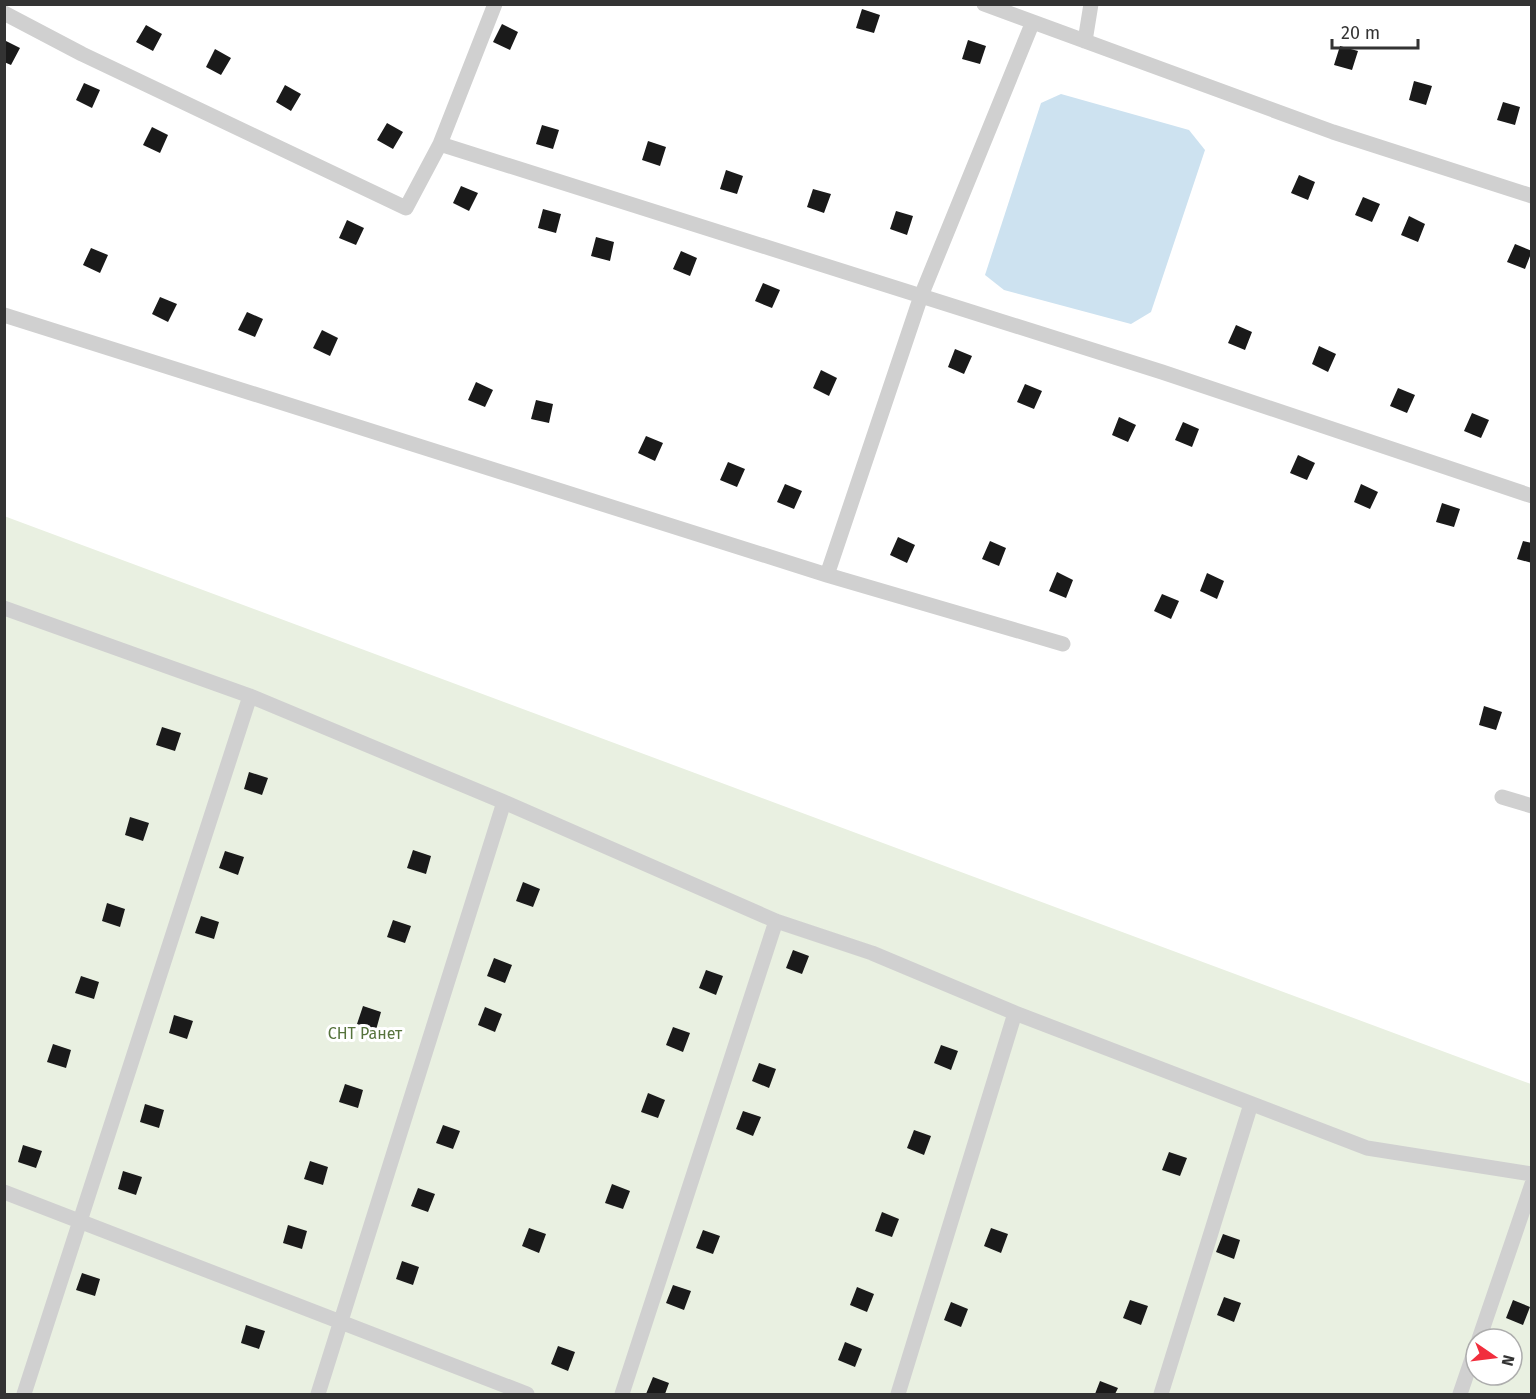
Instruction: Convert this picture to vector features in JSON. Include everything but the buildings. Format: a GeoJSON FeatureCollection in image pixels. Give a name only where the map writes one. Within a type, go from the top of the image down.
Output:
{"type":"FeatureCollection","features":[{"type":"Feature","properties":{"kind":"lane"},"geometry":{"type":"LineString","coordinates":[[4,13],[82,54],[406,208],[440,144],[495,4]]}},
{"type":"Feature","properties":{"kind":"lane"},"geometry":{"type":"LineString","coordinates":[[984,4],[1032,24],[1085,41],[1334,132],[1532,196]]}},
{"type":"Feature","properties":{"kind":"lane"},"geometry":{"type":"LineString","coordinates":[[1085,41],[1091,4]]}},
{"type":"Feature","properties":{"kind":"lane"},"geometry":{"type":"LineString","coordinates":[[827,574],[921,296],[1032,24]]}},
{"type":"Feature","properties":{"kind":"lane"},"geometry":{"type":"LineString","coordinates":[[440,144],[1173,376],[1532,496]]}},
{"type":"Feature","properties":{"kind":"lane"},"geometry":{"type":"LineString","coordinates":[[4,315],[827,574],[1063,644]]}},
{"type":"Feature","properties":{"kind":"lane"},"geometry":{"type":"LineString","coordinates":[[4,608],[250,696],[504,802],[776,921],[872,953],[1014,1013],[1367,1148],[1532,1174]]}},
{"type":"Feature","properties":{"kind":"lane"},"geometry":{"type":"LineString","coordinates":[[24,1395],[82,1222],[250,696]]}},
{"type":"Feature","properties":{"kind":"lane"},"geometry":{"type":"LineString","coordinates":[[1502,797],[1532,806]]}},
{"type":"Feature","properties":{"kind":"lane"},"geometry":{"type":"LineString","coordinates":[[318,1395],[504,802]]}},
{"type":"Feature","properties":{"kind":"lane"},"geometry":{"type":"LineString","coordinates":[[622,1395],[776,921]]}},
{"type":"Feature","properties":{"kind":"lane"},"geometry":{"type":"LineString","coordinates":[[898,1395],[1014,1013]]}},
{"type":"Feature","properties":{"kind":"lane"},"geometry":{"type":"LineString","coordinates":[[1161,1395],[1251,1104]]}},
{"type":"Feature","properties":{"kind":"lane"},"geometry":{"type":"LineString","coordinates":[[1483,1327],[1532,1184]]}},
{"type":"Feature","properties":{"kind":"lane"},"geometry":{"type":"LineString","coordinates":[[4,1192],[527,1395]]}},
{"type":"Feature","properties":{"kind":"green space","name":"СНТ Ранет"},"geometry":{"type":"Polygon","coordinates":[[[4,516],[1531,1084],[1531,1394],[5,1394],[4,516]]]}},
{"type":"Feature","properties":{"kind":"water"},"geometry":{"type":"Polygon","coordinates":[[[1061,94],[1189,130],[1205,150],[1151,312],[1131,324],[1004,290],[985,275],[1041,103],[1061,94]]]}}]}
